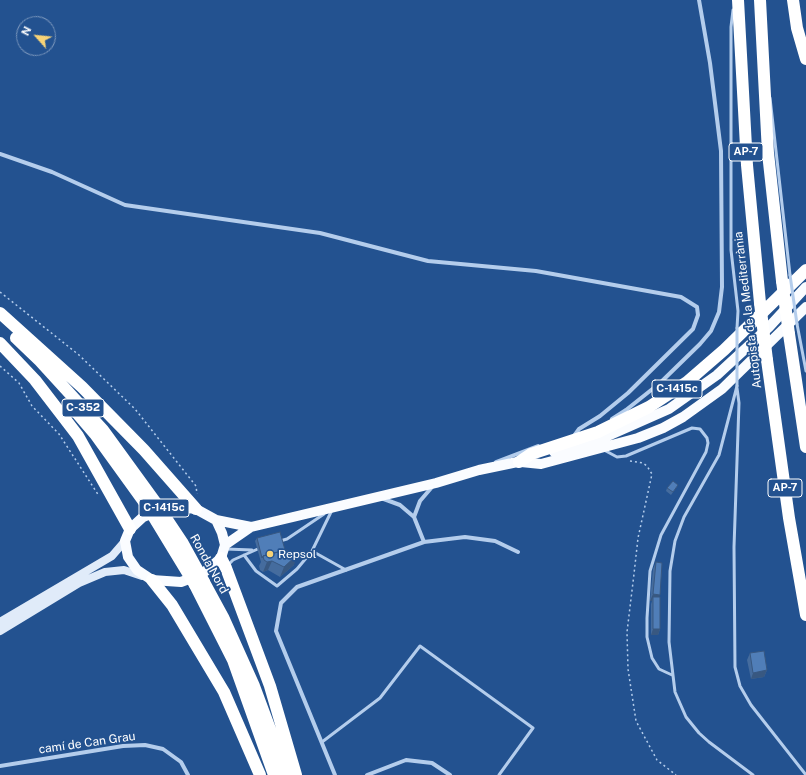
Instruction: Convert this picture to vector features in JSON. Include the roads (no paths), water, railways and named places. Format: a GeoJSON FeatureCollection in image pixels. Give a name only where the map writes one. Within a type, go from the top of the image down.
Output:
{"type":"FeatureCollection","features":[{"type":"Feature","properties":{"kind":"highway","name":"Autopista de la Mediterrània"},"geometry":{"type":"LineString","coordinates":[[736,0],[747,165],[760,303],[789,518],[806,615]]}},
{"type":"Feature","properties":{"kind":"highway","name":"AP-7"},"geometry":{"type":"LineString","coordinates":[[760,0],[768,153],[786,278],[789,334],[806,447]]}},
{"type":"Feature","properties":{"kind":"highway"},"geometry":{"type":"LineString","coordinates":[[793,0],[797,28],[806,57]]}},
{"type":"Feature","properties":{"kind":"highway","name":"C-1415c"},"geometry":{"type":"LineString","coordinates":[[519,462],[531,454],[598,432],[649,407],[687,382],[724,350],[806,270]]}},
{"type":"Feature","properties":{"kind":"highway"},"geometry":{"type":"LineString","coordinates":[[0,313],[82,387],[144,450],[198,510]]}},
{"type":"Feature","properties":{"kind":"highway","name":"Ronda Nord"},"geometry":{"type":"LineString","coordinates":[[0,322],[40,361],[103,430],[151,504]]}},
{"type":"Feature","properties":{"kind":"highway","name":"Ronda Nord"},"geometry":{"type":"LineString","coordinates":[[0,333],[69,403],[182,542],[233,660],[274,775]]}},
{"type":"Feature","properties":{"kind":"highway"},"geometry":{"type":"LineString","coordinates":[[0,344],[35,380],[78,436],[130,529]]}},
{"type":"Feature","properties":{"kind":"highway"},"geometry":{"type":"LineString","coordinates":[[224,555],[270,686],[296,775]]}},
{"type":"Feature","properties":{"kind":"highway"},"geometry":{"type":"LineString","coordinates":[[148,578],[172,605],[224,692],[260,775]]}},
{"type":"Feature","properties":{"kind":"highway","name":"Ronda Nord"},"geometry":{"type":"LineString","coordinates":[[199,583],[223,617],[254,686],[273,737],[284,775]]}},
{"type":"Feature","properties":{"kind":"main road","name":"C-1415c"},"geometry":{"type":"LineString","coordinates":[[125,541],[130,529],[142,517],[163,509],[179,507],[198,510],[216,520],[251,527],[377,497],[479,470],[519,462],[601,439],[669,409],[717,375],[769,327],[805,289]]}},
{"type":"Feature","properties":{"kind":"main road","name":"C-1415c"},"geometry":{"type":"LineString","coordinates":[[519,462],[541,464],[638,438],[663,428],[704,403],[728,383],[806,307]]}},
{"type":"Feature","properties":{"kind":"main road"},"geometry":{"type":"LineString","coordinates":[[216,520],[222,533],[224,555]]}},
{"type":"Feature","properties":{"kind":"main road","name":"C-1415c"},"geometry":{"type":"LineString","coordinates":[[148,578],[181,582],[202,574],[224,555],[251,527]]}},
{"type":"Feature","properties":{"kind":"main road"},"geometry":{"type":"LineString","coordinates":[[125,541],[128,557],[137,570],[148,578]]}},
{"type":"Feature","properties":{"kind":"street"},"geometry":{"type":"LineString","coordinates":[[479,470],[528,448],[574,436],[601,426],[626,410],[660,383],[700,344],[711,331],[719,312],[722,287],[721,151],[710,63],[698,0]]}},
{"type":"Feature","properties":{"kind":"street"},"geometry":{"type":"LineString","coordinates":[[0,154],[52,172],[125,205],[320,233],[428,260],[536,271],[681,297],[697,307],[698,315],[693,329],[628,393],[600,416],[579,428],[574,436]]}},
{"type":"Feature","properties":{"kind":"street"},"geometry":{"type":"LineString","coordinates":[[414,517],[420,501],[436,482]]}},
{"type":"Feature","properties":{"kind":"street"},"geometry":{"type":"LineString","coordinates":[[377,497],[400,505],[414,517],[424,542]]}},
{"type":"Feature","properties":{"kind":"street"},"geometry":{"type":"LineString","coordinates":[[335,775],[276,631],[281,603],[297,587],[424,542],[465,536],[495,541],[518,552]]}},
{"type":"Feature","properties":{"kind":"street","name":"C-1415c"},"geometry":{"type":"LineString","coordinates":[[0,622],[112,556],[125,541]]}},
{"type":"Feature","properties":{"kind":"street","name":"C-1415c"},"geometry":{"type":"LineString","coordinates":[[0,631],[79,583],[105,572],[124,570],[148,578]]}},
{"type":"Feature","properties":{"kind":"street","name":"camí de Can Grau"},"geometry":{"type":"LineString","coordinates":[[0,766],[123,746],[145,745],[163,749],[181,762],[188,775]]}},
{"type":"Feature","properties":{"kind":"street"},"geometry":{"type":"LineString","coordinates":[[367,775],[406,760],[432,763],[450,775]]}},
{"type":"Feature","properties":{"kind":"lane"},"geometry":{"type":"LineString","coordinates":[[736,0],[731,26],[730,141],[732,250],[738,311],[737,386],[739,404],[734,547],[735,667],[740,686],[751,705],[806,775]]}},
{"type":"Feature","properties":{"kind":"lane"},"geometry":{"type":"LineString","coordinates":[[786,278],[806,371]]}},
{"type":"Feature","properties":{"kind":"lane"},"geometry":{"type":"LineString","coordinates":[[737,386],[719,455],[684,517],[675,541],[670,578],[669,642],[675,692],[679,703],[692,725],[709,742],[753,775]]}},
{"type":"Feature","properties":{"kind":"lane"},"geometry":{"type":"LineString","coordinates":[[601,448],[613,456],[620,458],[650,447],[688,429],[700,429],[707,438],[708,443],[706,452],[661,535],[650,571],[646,602],[647,637],[652,658],[659,669],[672,675]]}},
{"type":"Feature","properties":{"kind":"lane"},"geometry":{"type":"LineString","coordinates":[[273,543],[287,539],[333,508]]}},
{"type":"Feature","properties":{"kind":"lane"},"geometry":{"type":"LineString","coordinates":[[244,555],[256,571],[277,586],[297,569],[312,550],[333,508]]}},
{"type":"Feature","properties":{"kind":"lane"},"geometry":{"type":"LineString","coordinates":[[224,555],[266,546]]}},
{"type":"Feature","properties":{"kind":"lane"},"geometry":{"type":"LineString","coordinates":[[224,555],[233,560],[252,550]]}},
{"type":"Feature","properties":{"kind":"lane"},"geometry":{"type":"LineString","coordinates":[[312,550],[346,570]]}},
{"type":"Feature","properties":{"kind":"lane"},"geometry":{"type":"LineString","coordinates":[[322,742],[380,698],[420,646],[533,728],[499,775]]}},
{"type":"Feature","properties":{"kind":"place","name":"Repsol"},"geometry":{"type":"Point","coordinates":[270,554]}}]}
